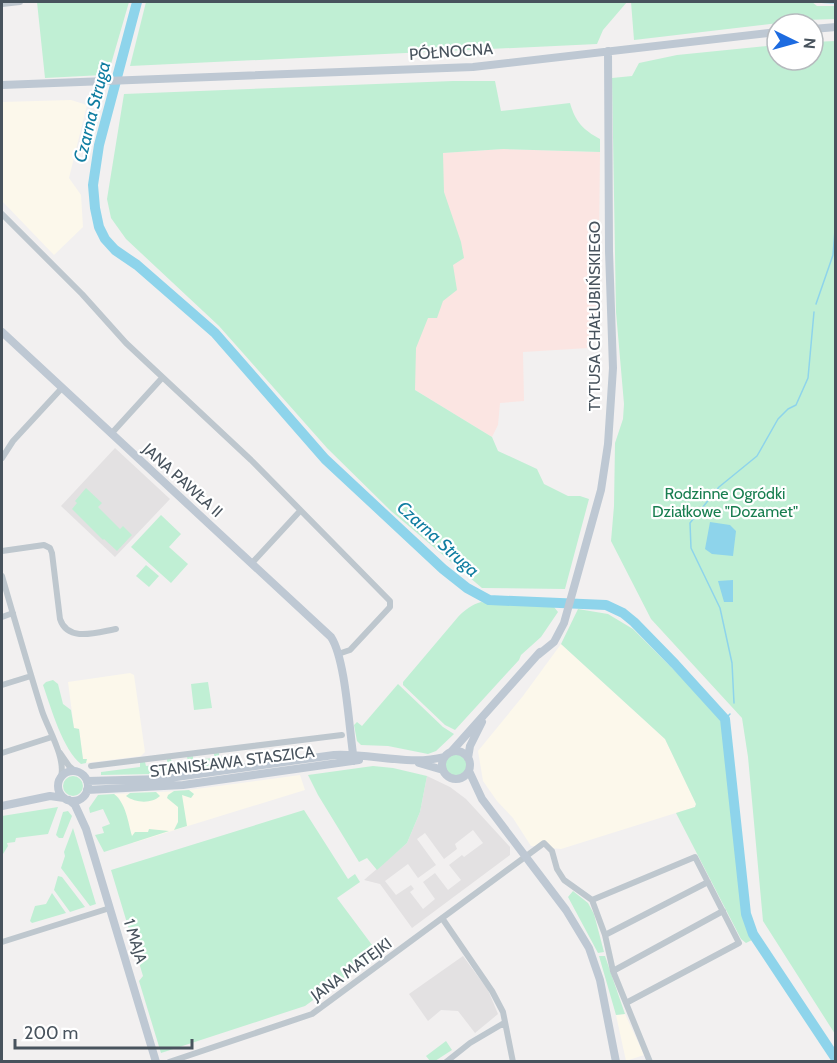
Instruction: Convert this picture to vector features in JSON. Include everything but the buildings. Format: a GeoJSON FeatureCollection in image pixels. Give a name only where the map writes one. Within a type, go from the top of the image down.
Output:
{"type":"FeatureCollection","features":[{"type":"Feature","properties":{"kind":"street"},"geometry":{"type":"LineString","coordinates":[[2,4],[20,2]]}},
{"type":"Feature","properties":{"kind":"street","name":"PÓŁNOCNA"},"geometry":{"type":"LineString","coordinates":[[2,85],[473,67],[765,33]]}},
{"type":"Feature","properties":{"kind":"street","name":"TYTUSA CHAŁUBIŃSKIEGO"},"geometry":{"type":"LineString","coordinates":[[448,755],[560,633],[602,488],[613,384],[609,251],[608,51]]}},
{"type":"Feature","properties":{"kind":"street"},"geometry":{"type":"LineString","coordinates":[[2,214],[82,294],[118,335],[251,460],[391,603],[390,607],[350,650],[338,654],[353,757]]}},
{"type":"Feature","properties":{"kind":"street","name":"JANA PAWŁA II"},"geometry":{"type":"LineString","coordinates":[[2,332],[323,628],[333,640],[338,654]]}},
{"type":"Feature","properties":{"kind":"street"},"geometry":{"type":"LineString","coordinates":[[111,434],[162,378]]}},
{"type":"Feature","properties":{"kind":"street"},"geometry":{"type":"LineString","coordinates":[[2,458],[13,441],[61,388]]}},
{"type":"Feature","properties":{"kind":"street"},"geometry":{"type":"LineString","coordinates":[[252,563],[300,511]]}},
{"type":"Feature","properties":{"kind":"street"},"geometry":{"type":"LineString","coordinates":[[2,551],[44,545],[50,548],[60,619],[65,628],[76,635],[116,629]]}},
{"type":"Feature","properties":{"kind":"street"},"geometry":{"type":"LineString","coordinates":[[2,576],[62,766],[59,781],[60,792],[67,799]]}},
{"type":"Feature","properties":{"kind":"street"},"geometry":{"type":"LineString","coordinates":[[2,617],[13,613]]}},
{"type":"Feature","properties":{"kind":"street"},"geometry":{"type":"LineString","coordinates":[[2,685],[32,676]]}},
{"type":"Feature","properties":{"kind":"street","name":"TYTUSA CHAŁUBIŃSKIEGO"},"geometry":{"type":"LineString","coordinates":[[468,758],[470,746],[488,713]]}},
{"type":"Feature","properties":{"kind":"street"},"geometry":{"type":"LineString","coordinates":[[91,766],[342,735]]}},
{"type":"Feature","properties":{"kind":"street"},"geometry":{"type":"LineString","coordinates":[[2,753],[52,737]]}},
{"type":"Feature","properties":{"kind":"street"},"geometry":{"type":"LineString","coordinates":[[2,806],[57,796],[78,800],[86,788],[83,774],[69,766],[55,744]]}},
{"type":"Feature","properties":{"kind":"street"},"geometry":{"type":"LineString","coordinates":[[482,799],[469,771],[468,758],[459,752],[448,755],[443,770],[448,777],[465,783],[482,799],[527,855],[574,921],[589,948],[600,980],[616,1062]]}},
{"type":"Feature","properties":{"kind":"street","name":"STANISŁAWA STASZICA"},"geometry":{"type":"LineString","coordinates":[[86,788],[183,785],[353,757],[407,759],[448,755]]}},
{"type":"Feature","properties":{"kind":"street","name":"STANISŁAWA STASZICA"},"geometry":{"type":"LineString","coordinates":[[407,759],[443,770]]}},
{"type":"Feature","properties":{"kind":"street"},"geometry":{"type":"LineString","coordinates":[[31,799],[59,781],[67,772],[75,771]]}},
{"type":"Feature","properties":{"kind":"street"},"geometry":{"type":"LineString","coordinates":[[457,779],[465,776],[469,771]]}},
{"type":"Feature","properties":{"kind":"street","name":"1 MAJA"},"geometry":{"type":"LineString","coordinates":[[86,788],[82,803],[86,829]]}},
{"type":"Feature","properties":{"kind":"street","name":"1 MAJA"},"geometry":{"type":"LineString","coordinates":[[67,799],[75,805],[86,829],[156,1062]]}},
{"type":"Feature","properties":{"kind":"street"},"geometry":{"type":"LineString","coordinates":[[527,855],[544,843],[549,846],[564,880],[592,900],[605,935],[613,971],[650,1062]]}},
{"type":"Feature","properties":{"kind":"street","name":"JANA MATEJKI"},"geometry":{"type":"LineString","coordinates":[[168,1062],[312,1014],[527,855]]}},
{"type":"Feature","properties":{"kind":"street"},"geometry":{"type":"LineString","coordinates":[[592,900],[695,857],[739,943],[626,1003]]}},
{"type":"Feature","properties":{"kind":"street"},"geometry":{"type":"LineString","coordinates":[[605,935],[708,882]]}},
{"type":"Feature","properties":{"kind":"street"},"geometry":{"type":"LineString","coordinates":[[2,942],[110,908]]}},
{"type":"Feature","properties":{"kind":"street"},"geometry":{"type":"LineString","coordinates":[[613,971],[723,911]]}},
{"type":"Feature","properties":{"kind":"street"},"geometry":{"type":"LineString","coordinates":[[442,918],[492,990],[503,1012],[513,1062]]}},
{"type":"Feature","properties":{"kind":"street"},"geometry":{"type":"LineString","coordinates":[[446,1062],[470,1042],[504,1023]]}},
{"type":"Feature","properties":{"kind":"shaded area"},"geometry":{"type":"Polygon","coordinates":[[[71,100],[87,105],[69,178],[81,195],[83,227],[54,255],[2,201],[2,102],[71,100]]]}},
{"type":"Feature","properties":{"kind":"shaded area"},"geometry":{"type":"Polygon","coordinates":[[[355,148],[443,153],[503,149],[600,152],[598,329],[589,330],[589,348],[523,352],[524,401],[500,403],[498,425],[492,437],[415,390],[355,148]]]}},
{"type":"Feature","properties":{"kind":"shaded area"},"geometry":{"type":"Polygon","coordinates":[[[115,448],[170,499],[115,557],[61,506],[115,448]]]}},
{"type":"Feature","properties":{"kind":"shaded area"},"geometry":{"type":"Polygon","coordinates":[[[561,644],[665,739],[696,804],[695,807],[561,849],[531,846],[513,818],[483,781],[478,751],[523,696],[561,644]]]}},
{"type":"Feature","properties":{"kind":"shaded area"},"geometry":{"type":"Polygon","coordinates":[[[130,673],[134,675],[145,752],[141,756],[86,763],[83,760],[79,729],[74,728],[68,682],[130,673]]]}},
{"type":"Feature","properties":{"kind":"shaded area"},"geometry":{"type":"Polygon","coordinates":[[[300,775],[305,790],[133,843],[119,798],[114,794],[181,791],[300,775]]]}},
{"type":"Feature","properties":{"kind":"shaded area"},"geometry":{"type":"Polygon","coordinates":[[[427,776],[450,787],[466,799],[510,847],[510,855],[412,928],[380,884],[364,880],[407,843],[420,812],[427,776]],[[473,830],[455,844],[457,849],[444,859],[425,833],[417,839],[436,865],[418,878],[408,864],[385,881],[396,895],[411,885],[414,889],[410,892],[423,909],[435,899],[423,882],[435,873],[448,890],[461,880],[449,865],[483,843],[473,830]]]}},
{"type":"Feature","properties":{"kind":"shaded area"},"geometry":{"type":"Polygon","coordinates":[[[463,956],[488,990],[498,1014],[475,1033],[458,1011],[441,1010],[428,1021],[409,994],[463,956]]]}},
{"type":"Feature","properties":{"kind":"shaded area"},"geometry":{"type":"Polygon","coordinates":[[[625,1014],[644,1055],[626,1061],[616,1015],[625,1014]]]}},
{"type":"Feature","properties":{"kind":"green space"},"geometry":{"type":"Polygon","coordinates":[[[37,2],[129,2],[109,71],[103,75],[45,78],[37,2]]]}},
{"type":"Feature","properties":{"kind":"green space"},"geometry":{"type":"Polygon","coordinates":[[[146,2],[627,2],[603,30],[597,44],[130,66],[146,2]]]}},
{"type":"Feature","properties":{"kind":"green space"},"geometry":{"type":"Polygon","coordinates":[[[631,2],[812,2],[817,6],[835,6],[835,19],[825,19],[825,12],[765,12],[765,25],[634,40],[631,2]]]}},
{"type":"Feature","properties":{"kind":"green space","name":"Rodzinne Ogródki Działkowe \"Dozamet\""},"geometry":{"type":"Polygon","coordinates":[[[825,41],[835,41],[835,1034],[763,921],[748,757],[742,718],[651,619],[611,541],[615,443],[623,419],[624,404],[616,312],[612,78],[632,76],[639,63],[677,55],[765,46],[765,72],[825,72],[825,41]]]}},
{"type":"Feature","properties":{"kind":"green space"},"geometry":{"type":"Polygon","coordinates":[[[495,81],[501,111],[570,103],[580,124],[600,139],[600,152],[503,149],[443,153],[444,192],[464,258],[453,265],[457,290],[443,301],[437,318],[428,318],[416,348],[415,390],[492,437],[498,451],[537,469],[544,484],[568,496],[589,499],[565,589],[482,588],[391,511],[327,448],[219,326],[126,239],[111,218],[107,199],[124,94],[495,81]]]}},
{"type":"Feature","properties":{"kind":"green space"},"geometry":{"type":"Polygon","coordinates":[[[86,488],[102,503],[98,507],[120,529],[123,526],[132,535],[117,551],[72,509],[77,503],[75,501],[86,488]]]}},
{"type":"Feature","properties":{"kind":"green space"},"geometry":{"type":"Polygon","coordinates":[[[161,515],[181,534],[169,547],[188,564],[171,583],[131,547],[161,515]]]}},
{"type":"Feature","properties":{"kind":"green space"},"geometry":{"type":"Polygon","coordinates":[[[146,565],[159,576],[149,587],[136,576],[146,565]]]}},
{"type":"Feature","properties":{"kind":"green space"},"geometry":{"type":"Polygon","coordinates":[[[481,602],[554,607],[558,612],[541,637],[521,655],[519,660],[455,730],[445,725],[403,685],[403,682],[460,615],[481,602]]]}},
{"type":"Feature","properties":{"kind":"green space"},"geometry":{"type":"Polygon","coordinates":[[[578,609],[608,614],[633,629],[723,719],[743,914],[752,940],[746,943],[741,939],[676,813],[695,807],[696,804],[665,739],[561,644],[578,609]]]}},
{"type":"Feature","properties":{"kind":"green space"},"geometry":{"type":"Polygon","coordinates":[[[53,680],[58,684],[63,704],[71,710],[74,728],[79,729],[83,759],[87,759],[86,763],[81,764],[75,758],[58,728],[43,685],[53,680]]]}},
{"type":"Feature","properties":{"kind":"green space"},"geometry":{"type":"Polygon","coordinates":[[[208,682],[212,708],[194,710],[191,684],[208,682]]]}},
{"type":"Feature","properties":{"kind":"green space"},"geometry":{"type":"Polygon","coordinates":[[[398,684],[443,727],[454,734],[436,751],[428,754],[388,746],[361,745],[357,741],[354,725],[357,722],[362,726],[398,684]]]}},
{"type":"Feature","properties":{"kind":"green space"},"geometry":{"type":"Polygon","coordinates":[[[214,753],[219,753],[219,757],[226,756],[227,763],[175,771],[174,763],[188,761],[187,757],[193,756],[193,760],[214,758],[214,753]]]}},
{"type":"Feature","properties":{"kind":"green space"},"geometry":{"type":"Polygon","coordinates":[[[456,754],[464,757],[467,765],[464,773],[456,776],[448,773],[445,765],[448,757],[456,754]]]}},
{"type":"Feature","properties":{"kind":"green space"},"geometry":{"type":"Polygon","coordinates":[[[167,759],[171,759],[173,771],[154,774],[101,775],[101,772],[140,767],[140,762],[145,762],[146,766],[167,764],[167,759]]]}},
{"type":"Feature","properties":{"kind":"green space"},"geometry":{"type":"Polygon","coordinates":[[[373,766],[427,776],[420,812],[407,843],[377,870],[367,858],[359,862],[308,775],[373,766]]]}},
{"type":"Feature","properties":{"kind":"green space"},"geometry":{"type":"Polygon","coordinates":[[[73,776],[80,779],[83,786],[80,793],[73,796],[66,793],[63,786],[66,779],[73,776]]]}},
{"type":"Feature","properties":{"kind":"green space"},"geometry":{"type":"Polygon","coordinates":[[[189,790],[194,794],[191,798],[182,795],[187,826],[174,830],[178,822],[178,807],[167,798],[168,795],[174,791],[189,790]]]}},
{"type":"Feature","properties":{"kind":"green space"},"geometry":{"type":"Polygon","coordinates":[[[156,792],[160,796],[157,799],[143,802],[126,796],[130,793],[156,792]]]}},
{"type":"Feature","properties":{"kind":"green space"},"geometry":{"type":"Polygon","coordinates":[[[114,794],[124,808],[132,836],[135,832],[148,832],[149,829],[169,831],[104,852],[95,835],[104,833],[102,827],[110,824],[103,809],[90,813],[89,808],[98,795],[114,794]]]}},
{"type":"Feature","properties":{"kind":"green space"},"geometry":{"type":"Polygon","coordinates":[[[58,807],[48,834],[16,838],[15,842],[7,843],[8,846],[3,854],[2,816],[58,807]]]}},
{"type":"Feature","properties":{"kind":"green space"},"geometry":{"type":"Polygon","coordinates":[[[304,810],[348,879],[355,874],[360,882],[337,898],[378,953],[305,1006],[161,1053],[139,981],[143,976],[111,870],[304,810]]]}},
{"type":"Feature","properties":{"kind":"green space"},"geometry":{"type":"Polygon","coordinates":[[[68,811],[72,816],[63,838],[59,838],[56,835],[63,812],[68,811]]]}},
{"type":"Feature","properties":{"kind":"green space"},"geometry":{"type":"Polygon","coordinates":[[[73,828],[96,904],[90,906],[61,868],[73,828]]]}},
{"type":"Feature","properties":{"kind":"green space"},"geometry":{"type":"Polygon","coordinates":[[[58,876],[62,877],[85,907],[70,912],[54,890],[58,876]]]}},
{"type":"Feature","properties":{"kind":"green space"},"geometry":{"type":"Polygon","coordinates":[[[573,891],[588,903],[594,914],[604,952],[598,953],[568,897],[573,891]]]}},
{"type":"Feature","properties":{"kind":"green space"},"geometry":{"type":"Polygon","coordinates":[[[52,893],[66,913],[32,923],[30,921],[35,906],[46,904],[52,893]]]}},
{"type":"Feature","properties":{"kind":"green space"},"geometry":{"type":"Polygon","coordinates":[[[599,956],[605,956],[625,1014],[616,1015],[599,956]]]}},
{"type":"Feature","properties":{"kind":"green space"},"geometry":{"type":"Polygon","coordinates":[[[446,1041],[452,1050],[435,1061],[430,1061],[426,1056],[446,1041]]]}},
{"type":"Feature","properties":{"kind":"water"},"geometry":{"type":"Polygon","coordinates":[[[710,522],[730,525],[736,531],[733,556],[712,554],[705,549],[710,522]]]}},
{"type":"Feature","properties":{"kind":"water"},"geometry":{"type":"Polygon","coordinates":[[[733,580],[733,602],[724,602],[718,581],[733,580]]]}},
{"type":"Feature","properties":{"kind":"waterway","name":"Czarna Struga"},"geometry":{"type":"LineString","coordinates":[[137,2],[99,145],[93,185],[99,227],[105,239],[115,250],[137,265],[215,333],[325,459],[443,569],[467,588],[489,600],[606,605],[623,613],[675,664],[725,719],[746,914],[753,934],[836,1059]]}},
{"type":"Feature","properties":{"kind":"waterway"},"geometry":{"type":"LineString","coordinates":[[816,2],[836,3]]}},
{"type":"Feature","properties":{"kind":"waterway"},"geometry":{"type":"LineString","coordinates":[[816,304],[833,255],[836,217]]}},
{"type":"Feature","properties":{"kind":"waterway"},"geometry":{"type":"LineString","coordinates":[[734,703],[732,663],[720,608],[691,548],[690,523],[719,487],[757,456],[778,419],[796,405],[808,378],[814,312]]}},
{"type":"Feature","properties":{"kind":"waterway","name":"Czarna Struga"},"geometry":{"type":"LineString","coordinates":[[725,719],[730,714]]}}]}
